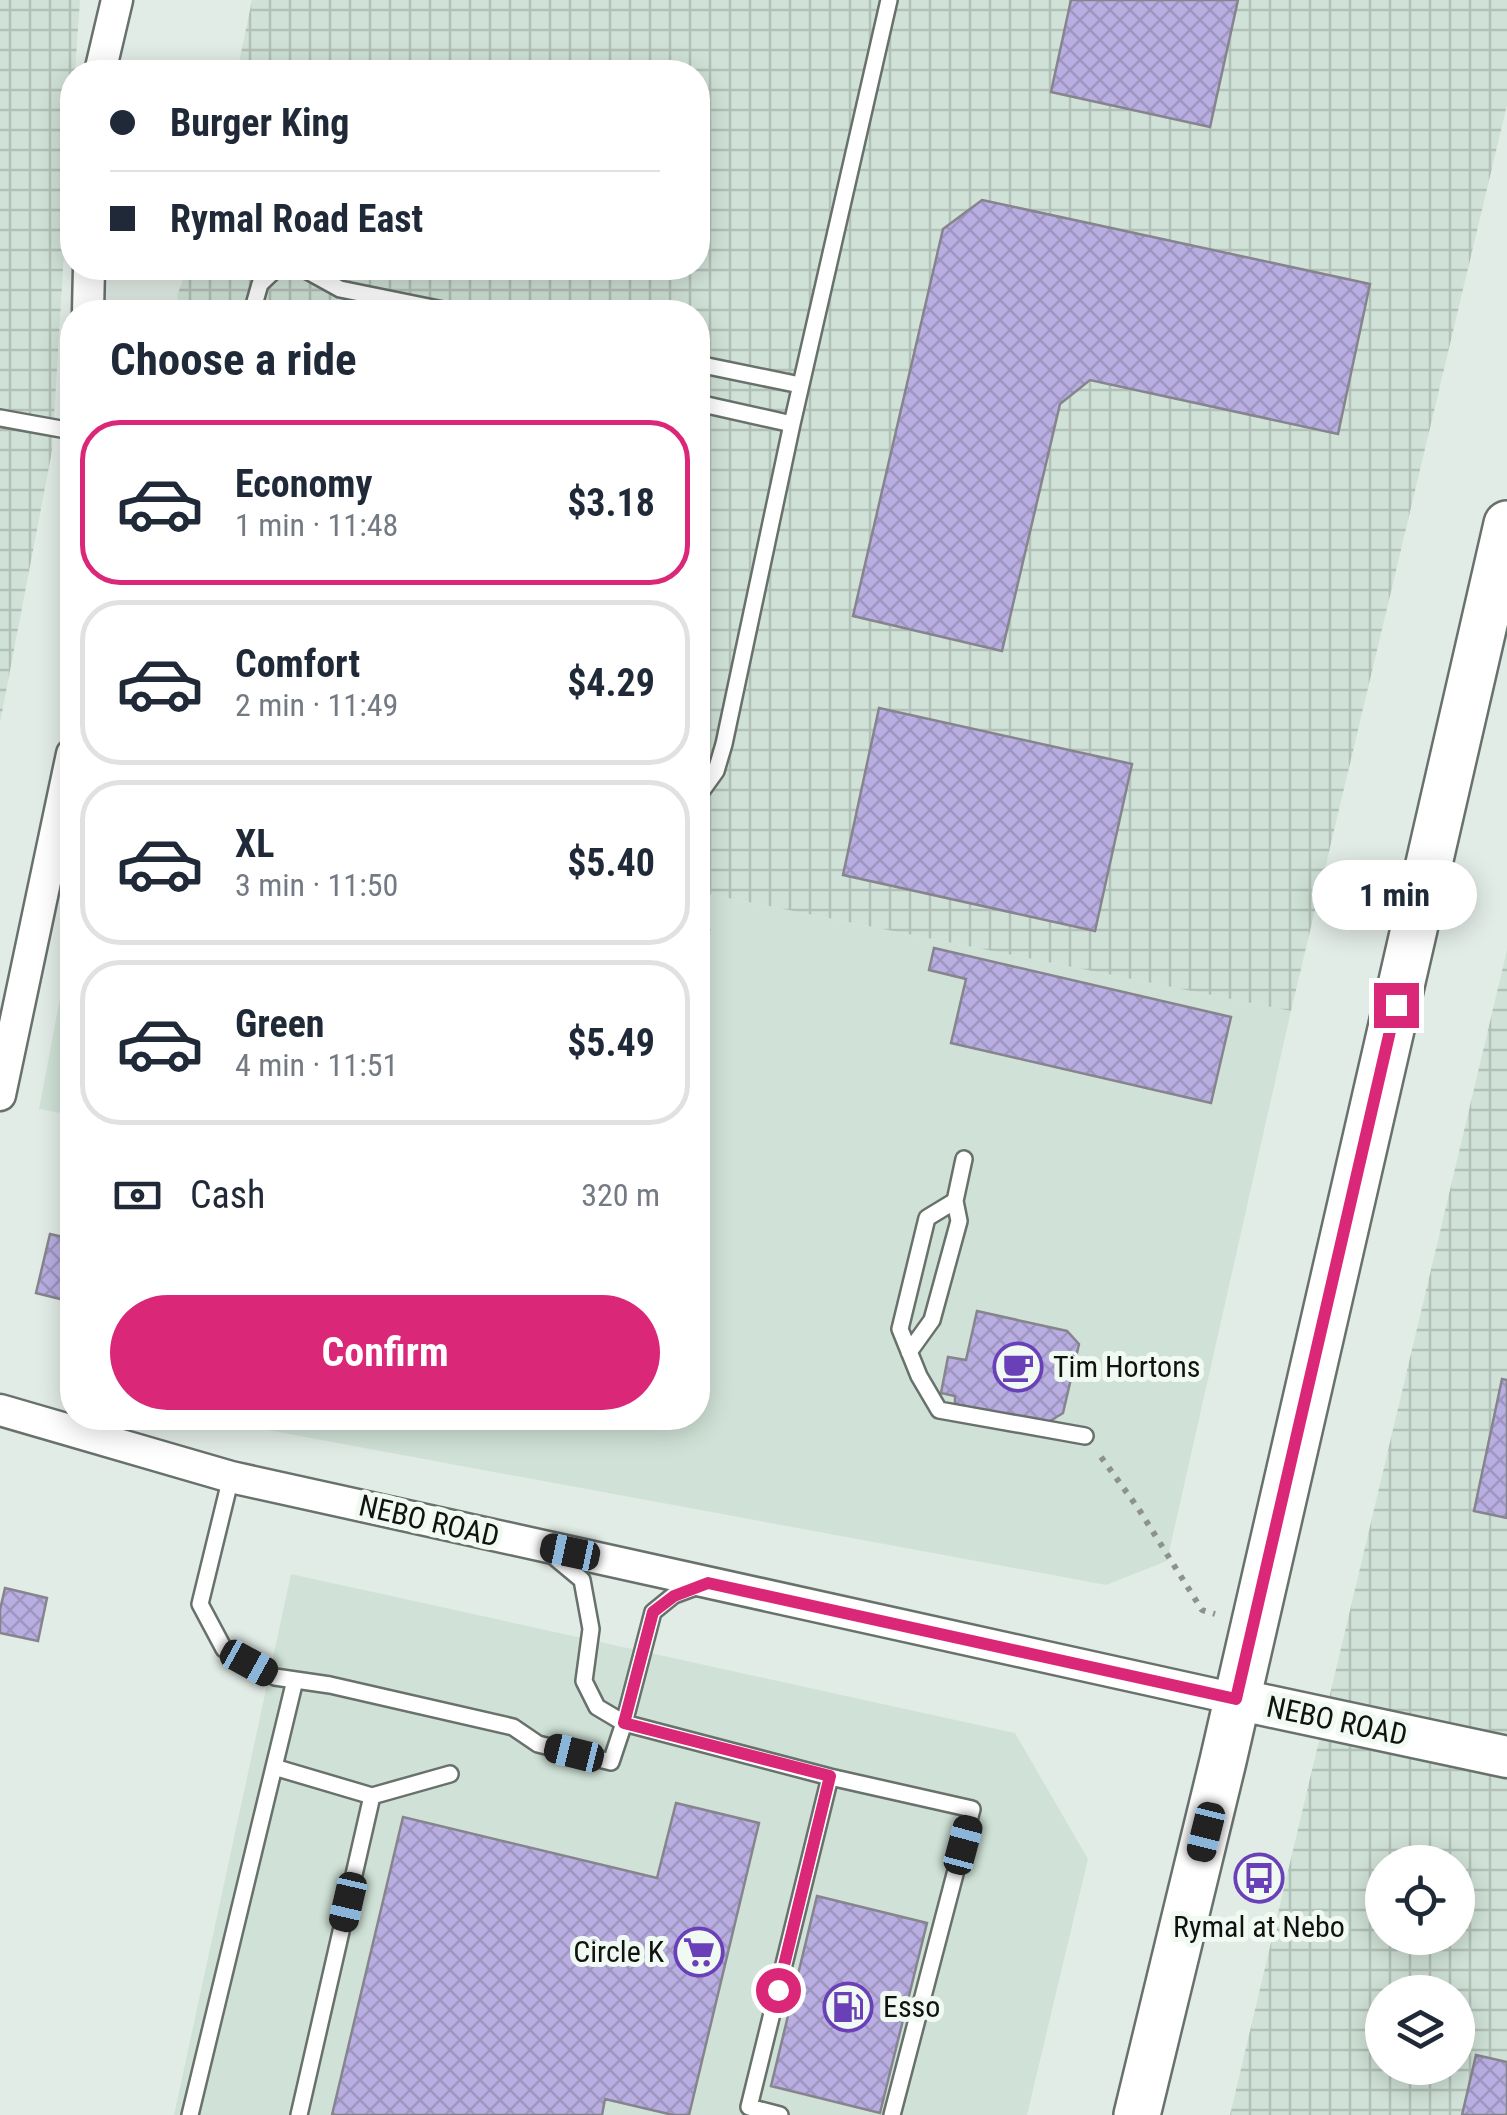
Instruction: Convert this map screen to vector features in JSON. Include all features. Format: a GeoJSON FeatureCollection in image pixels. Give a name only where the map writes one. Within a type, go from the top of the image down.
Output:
{"type":"FeatureCollection","features":[{"type":"Feature","properties":{"kind":"main road"},"geometry":{"type":"LineString","coordinates":[[1137,2115],[1507,524]]}},
{"type":"Feature","properties":{"kind":"street"},"geometry":{"type":"LineString","coordinates":[[103,60],[118,0]]}},
{"type":"Feature","properties":{"kind":"street"},"geometry":{"type":"LineString","coordinates":[[0,1094],[60,811]]}},
{"type":"Feature","properties":{"kind":"street","name":"NEBO ROAD"},"geometry":{"type":"LineString","coordinates":[[0,1410],[60,1427]]}},
{"type":"Feature","properties":{"kind":"street","name":"NEBO ROAD"},"geometry":{"type":"LineString","coordinates":[[70,1430],[230,1476],[1507,1757]]}},
{"type":"Feature","properties":{"kind":"lane"},"geometry":{"type":"LineString","coordinates":[[710,780],[724,744],[800,385],[889,0]]}},
{"type":"Feature","properties":{"kind":"lane"},"geometry":{"type":"LineString","coordinates":[[324,280],[340,289],[394,300]]}},
{"type":"Feature","properties":{"kind":"lane"},"geometry":{"type":"LineString","coordinates":[[710,366],[800,385]]}},
{"type":"Feature","properties":{"kind":"lane"},"geometry":{"type":"LineString","coordinates":[[710,405],[792,424]]}},
{"type":"Feature","properties":{"kind":"lane"},"geometry":{"type":"LineString","coordinates":[[0,418],[60,429]]}},
{"type":"Feature","properties":{"kind":"lane"},"geometry":{"type":"LineString","coordinates":[[909,1352],[932,1320],[959,1221],[955,1201],[964,1158]]}},
{"type":"Feature","properties":{"kind":"lane"},"geometry":{"type":"LineString","coordinates":[[955,1201],[927,1218],[900,1329],[919,1376],[940,1410],[1085,1436]]}},
{"type":"Feature","properties":{"kind":"lane"},"geometry":{"type":"LineString","coordinates":[[230,1476],[200,1604],[224,1649],[274,1677],[330,1685],[513,1728],[538,1744],[611,1762],[653,1612],[674,1596],[708,1583]]}},
{"type":"Feature","properties":{"kind":"lane"},"geometry":{"type":"LineString","coordinates":[[542,1546],[582,1580],[591,1630],[584,1681],[597,1707],[624,1723],[972,1809],[901,2054],[892,2115]]}},
{"type":"Feature","properties":{"kind":"lane"},"geometry":{"type":"LineString","coordinates":[[190,2115],[295,1680]]}},
{"type":"Feature","properties":{"kind":"lane"},"geometry":{"type":"LineString","coordinates":[[274,1767],[372,1796],[450,1774]]}},
{"type":"Feature","properties":{"kind":"lane"},"geometry":{"type":"LineString","coordinates":[[780,2115],[748,2111],[777,2026],[794,1958],[830,1776]]}},
{"type":"Feature","properties":{"kind":"lane"},"geometry":{"type":"LineString","coordinates":[[299,2115],[372,1796]]}},
{"type":"Feature","properties":{"kind":"path"},"geometry":{"type":"LineString","coordinates":[[1085,1436],[1138,1508],[1202,1610],[1253,1625]]}},
{"type":"Feature","properties":{"kind":"shaded area"},"geometry":{"type":"Polygon","coordinates":[[[0,0],[80,0],[76,60],[60,60],[62,280],[52,451],[0,723],[0,0]]]}},
{"type":"Feature","properties":{"kind":"shaded area"},"geometry":{"type":"Polygon","coordinates":[[[252,0],[1507,0],[1507,105],[1291,1011],[710,894],[710,300],[178,300],[183,280],[710,280],[710,60],[240,60],[252,0]]]}},
{"type":"Feature","properties":{"kind":"shaded area"},"geometry":{"type":"Polygon","coordinates":[[[710,894],[1291,1011],[1167,1561],[1106,1585],[267,1430],[710,1430],[710,894]]]}},
{"type":"Feature","properties":{"kind":"shaded area"},"geometry":{"type":"Polygon","coordinates":[[[1507,950],[1507,2115],[1230,2115],[1507,950]]]}},
{"type":"Feature","properties":{"kind":"shaded area"},"geometry":{"type":"Polygon","coordinates":[[[60,998],[60,1113],[39,1109],[60,998]]]}},
{"type":"Feature","properties":{"kind":"shaded area"},"geometry":{"type":"Polygon","coordinates":[[[291,1574],[1015,1733],[1088,1859],[1027,2115],[174,2115],[291,1574]]]}},
{"type":"Feature","properties":{"kind":"building"},"geometry":{"type":"Polygon","coordinates":[[[1071,0],[1238,0],[1210,127],[1051,92],[1071,0]]]}},
{"type":"Feature","properties":{"kind":"building"},"geometry":{"type":"Polygon","coordinates":[[[982,200],[1370,284],[1338,434],[1090,380],[1060,404],[1002,651],[853,616],[943,229],[982,200]]]}},
{"type":"Feature","properties":{"kind":"building"},"geometry":{"type":"Polygon","coordinates":[[[879,708],[1132,764],[1095,931],[843,875],[879,708]]]}},
{"type":"Feature","properties":{"kind":"building"},"geometry":{"type":"Polygon","coordinates":[[[934,948],[1231,1017],[1211,1103],[951,1043],[966,979],[929,970],[934,948]]]}},
{"type":"Feature","properties":{"kind":"building"},"geometry":{"type":"Polygon","coordinates":[[[50,1234],[60,1236],[60,1299],[36,1293],[50,1234]]]}},
{"type":"Feature","properties":{"kind":"building"},"geometry":{"type":"Polygon","coordinates":[[[977,1311],[1067,1331],[1079,1344],[1063,1413],[1047,1423],[955,1404],[955,1396],[941,1393],[948,1357],[966,1360],[977,1311]]]}},
{"type":"Feature","properties":{"kind":"building"},"geometry":{"type":"Polygon","coordinates":[[[1502,1379],[1507,1380],[1507,1518],[1474,1511],[1502,1379]]]}},
{"type":"Feature","properties":{"kind":"building"},"geometry":{"type":"Polygon","coordinates":[[[5,1588],[47,1598],[38,1641],[0,1633],[5,1588]]]}},
{"type":"Feature","properties":{"kind":"building"},"geometry":{"type":"Polygon","coordinates":[[[676,1803],[759,1823],[689,2115],[605,2099],[602,2115],[332,2115],[403,1817],[657,1878],[676,1803]]]}},
{"type":"Feature","properties":{"kind":"building","name":"Esso"},"geometry":{"type":"Polygon","coordinates":[[[817,1896],[927,1923],[880,2113],[771,2086],[817,1896]]]}},
{"type":"Feature","properties":{"kind":"building"},"geometry":{"type":"Polygon","coordinates":[[[1476,2055],[1507,2062],[1507,2115],[1462,2115],[1469,2085],[1475,2085],[1476,2055]]]}},
{"type":"Feature","properties":{"kind":"place","name":"Tim Hortons"},"geometry":{"type":"Point","coordinates":[1018,1367]}},
{"type":"Feature","properties":{"kind":"place","name":"Rymal at Nebo"},"geometry":{"type":"Point","coordinates":[1259,1878]}},
{"type":"Feature","properties":{"kind":"place","name":"Circle K"},"geometry":{"type":"Point","coordinates":[699,1952]}},
{"type":"Feature","properties":{"kind":"place","name":"Esso"},"geometry":{"type":"Point","coordinates":[848,2007]}},
{"type":"Feature","properties":{"kind":"route"},"geometry":{"type":"LineString","coordinates":[[778,1990],[830,1776],[624,1723],[653,1612],[674,1596],[708,1583],[1236,1699],[1396,1005]]}}]}
